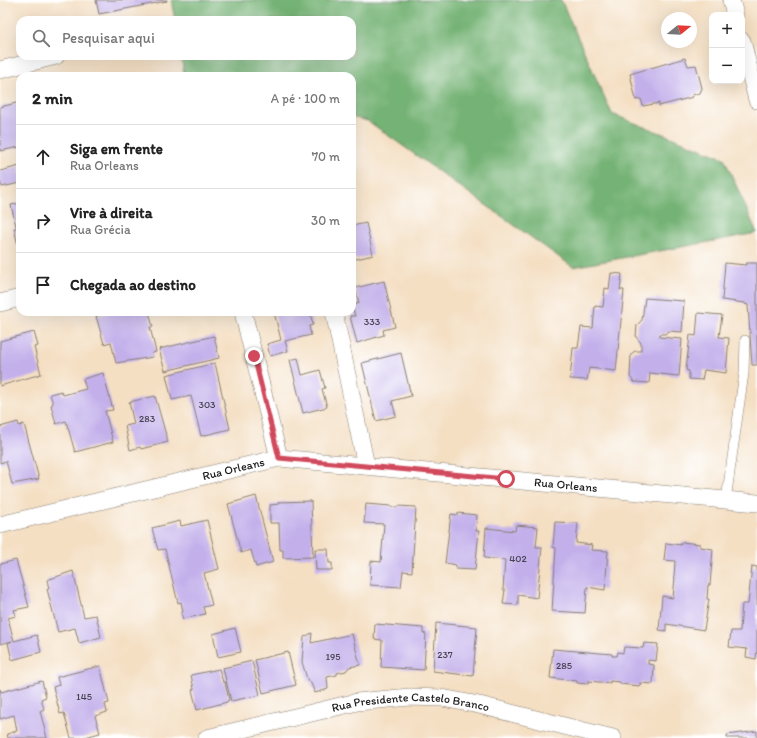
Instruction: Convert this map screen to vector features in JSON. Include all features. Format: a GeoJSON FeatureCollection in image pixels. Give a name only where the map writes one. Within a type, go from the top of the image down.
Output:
{"type":"FeatureCollection","features":[{"type":"Feature","properties":{"kind":"street"},"geometry":{"type":"LineString","coordinates":[[731,0],[734,12]]}},
{"type":"Feature","properties":{"kind":"street"},"geometry":{"type":"LineString","coordinates":[[744,48],[757,100]]}},
{"type":"Feature","properties":{"kind":"street"},"geometry":{"type":"LineString","coordinates":[[0,70],[40,60]]}},
{"type":"Feature","properties":{"kind":"street"},"geometry":{"type":"LineString","coordinates":[[0,303],[16,299]]}},
{"type":"Feature","properties":{"kind":"street"},"geometry":{"type":"LineString","coordinates":[[244,316],[279,458]]}},
{"type":"Feature","properties":{"kind":"street"},"geometry":{"type":"LineString","coordinates":[[335,316],[366,466]]}},
{"type":"Feature","properties":{"kind":"street","name":"Rua Orleans"},"geometry":{"type":"LineString","coordinates":[[0,525],[279,458],[757,503]]}},
{"type":"Feature","properties":{"kind":"street","name":"Rua Presidente Castelo Branco"},"geometry":{"type":"LineString","coordinates":[[207,738],[357,702],[410,697],[442,698],[479,705],[613,738]]}},
{"type":"Feature","properties":{"kind":"lane"},"geometry":{"type":"LineString","coordinates":[[726,500],[744,373],[745,340]]}},
{"type":"Feature","properties":{"kind":"green space"},"geometry":{"type":"Polygon","coordinates":[[[171,0],[561,0],[612,114],[724,158],[757,233],[573,267],[368,121],[356,118],[356,72],[184,72],[182,60],[356,60],[356,16],[174,16],[171,0]]]}},
{"type":"Feature","properties":{"kind":"building"},"geometry":{"type":"Polygon","coordinates":[[[96,0],[167,0],[167,1],[99,14],[96,0]]]}},
{"type":"Feature","properties":{"kind":"building"},"geometry":{"type":"Polygon","coordinates":[[[685,58],[688,66],[696,65],[702,88],[700,93],[692,95],[693,97],[659,106],[659,103],[643,106],[641,99],[636,100],[630,74],[685,58]]]}},
{"type":"Feature","properties":{"kind":"building"},"geometry":{"type":"Polygon","coordinates":[[[16,103],[16,148],[0,151],[0,107],[16,103]]]}},
{"type":"Feature","properties":{"kind":"building"},"geometry":{"type":"Polygon","coordinates":[[[16,167],[16,184],[2,187],[0,181],[0,171],[16,167]]]}},
{"type":"Feature","properties":{"kind":"building"},"geometry":{"type":"Polygon","coordinates":[[[16,204],[16,226],[11,205],[16,204]]]}},
{"type":"Feature","properties":{"kind":"building"},"geometry":{"type":"Polygon","coordinates":[[[366,223],[373,255],[356,259],[356,225],[366,223]]]}},
{"type":"Feature","properties":{"kind":"building"},"geometry":{"type":"Polygon","coordinates":[[[725,263],[746,265],[746,263],[757,263],[757,365],[752,365],[748,305],[745,303],[722,300],[725,263]]]}},
{"type":"Feature","properties":{"kind":"building"},"geometry":{"type":"Polygon","coordinates":[[[611,273],[622,274],[620,290],[624,290],[616,371],[589,368],[587,380],[570,379],[573,348],[578,348],[581,327],[593,328],[595,306],[603,307],[605,288],[609,289],[611,273]]]}},
{"type":"Feature","properties":{"kind":"building"},"geometry":{"type":"Polygon","coordinates":[[[384,281],[395,327],[383,330],[384,335],[357,343],[350,316],[356,316],[356,304],[359,303],[356,288],[384,281]]]}},
{"type":"Feature","properties":{"kind":"building"},"geometry":{"type":"Polygon","coordinates":[[[645,298],[684,301],[682,332],[669,331],[665,334],[660,334],[659,337],[682,339],[679,376],[650,373],[649,383],[634,382],[630,377],[631,354],[635,351],[641,351],[641,343],[636,337],[637,325],[642,320],[645,298]]]}},
{"type":"Feature","properties":{"kind":"building"},"geometry":{"type":"Polygon","coordinates":[[[698,313],[722,315],[719,337],[729,338],[726,373],[704,370],[702,380],[689,379],[689,371],[686,370],[690,335],[696,336],[698,313]]]}},
{"type":"Feature","properties":{"kind":"building"},"geometry":{"type":"Polygon","coordinates":[[[96,316],[150,316],[153,327],[150,327],[156,352],[152,353],[153,357],[116,363],[111,342],[104,344],[96,316]]]}},
{"type":"Feature","properties":{"kind":"building"},"geometry":{"type":"Polygon","coordinates":[[[275,316],[311,316],[313,325],[309,326],[311,335],[285,341],[288,351],[270,356],[267,344],[281,340],[275,316]]]}},
{"type":"Feature","properties":{"kind":"building"},"geometry":{"type":"Polygon","coordinates":[[[34,332],[38,346],[34,347],[41,374],[0,386],[0,341],[34,332]]]}},
{"type":"Feature","properties":{"kind":"building"},"geometry":{"type":"Polygon","coordinates":[[[214,336],[219,358],[165,371],[159,349],[214,336]]]}},
{"type":"Feature","properties":{"kind":"building"},"geometry":{"type":"Polygon","coordinates":[[[401,353],[411,396],[392,401],[396,416],[376,421],[362,363],[401,353]]]}},
{"type":"Feature","properties":{"kind":"building"},"geometry":{"type":"Polygon","coordinates":[[[298,358],[302,375],[320,370],[325,388],[322,389],[327,407],[303,413],[290,360],[298,358]]]}},
{"type":"Feature","properties":{"kind":"building"},"geometry":{"type":"Polygon","coordinates":[[[215,363],[230,429],[201,436],[191,396],[172,400],[166,375],[215,363]]]}},
{"type":"Feature","properties":{"kind":"building"},"geometry":{"type":"Polygon","coordinates":[[[103,373],[113,410],[105,411],[113,442],[75,452],[66,421],[56,424],[50,394],[61,391],[63,395],[86,389],[83,379],[103,373]]]}},
{"type":"Feature","properties":{"kind":"building"},"geometry":{"type":"Polygon","coordinates":[[[155,396],[168,442],[141,449],[140,447],[130,450],[125,426],[134,424],[129,402],[155,396]]]}},
{"type":"Feature","properties":{"kind":"building"},"geometry":{"type":"Polygon","coordinates":[[[18,422],[19,426],[24,424],[39,479],[12,484],[6,461],[0,463],[0,427],[18,422]]]}},
{"type":"Feature","properties":{"kind":"building"},"geometry":{"type":"Polygon","coordinates":[[[256,496],[273,562],[256,567],[251,550],[241,553],[228,504],[256,496]]]}},
{"type":"Feature","properties":{"kind":"building"},"geometry":{"type":"Polygon","coordinates":[[[311,501],[313,557],[283,558],[283,550],[280,550],[279,523],[270,523],[270,505],[279,504],[278,502],[311,501]]]}},
{"type":"Feature","properties":{"kind":"building"},"geometry":{"type":"Polygon","coordinates":[[[366,504],[391,506],[397,508],[398,506],[416,507],[412,572],[403,571],[401,587],[370,585],[371,561],[381,562],[384,524],[364,523],[366,504]]]}},
{"type":"Feature","properties":{"kind":"building"},"geometry":{"type":"Polygon","coordinates":[[[458,513],[477,515],[476,531],[479,531],[475,570],[456,569],[456,565],[445,563],[451,514],[458,515],[458,513]]]}},
{"type":"Feature","properties":{"kind":"building"},"geometry":{"type":"Polygon","coordinates":[[[207,520],[219,569],[204,573],[212,605],[203,607],[205,614],[183,619],[181,613],[183,612],[181,602],[178,603],[165,549],[158,550],[152,528],[180,521],[181,526],[207,520]]]}},
{"type":"Feature","properties":{"kind":"building"},"geometry":{"type":"Polygon","coordinates":[[[555,522],[578,523],[576,543],[592,545],[591,550],[608,551],[605,590],[587,587],[585,613],[552,611],[556,548],[553,547],[555,522]]]}},
{"type":"Feature","properties":{"kind":"building"},"geometry":{"type":"Polygon","coordinates":[[[516,525],[538,527],[536,547],[542,547],[537,598],[518,595],[518,605],[503,604],[505,590],[503,590],[505,560],[484,558],[486,528],[515,531],[516,525]]]}},
{"type":"Feature","properties":{"kind":"building"},"geometry":{"type":"Polygon","coordinates":[[[681,542],[700,544],[700,547],[713,549],[710,585],[708,585],[707,599],[709,599],[704,630],[666,624],[666,631],[659,630],[662,596],[673,598],[675,577],[675,561],[664,560],[666,543],[681,545],[681,542]]]}},
{"type":"Feature","properties":{"kind":"building"},"geometry":{"type":"Polygon","coordinates":[[[315,549],[328,549],[329,563],[332,563],[332,570],[316,570],[315,549]]]}},
{"type":"Feature","properties":{"kind":"building"},"geometry":{"type":"Polygon","coordinates":[[[16,560],[29,607],[14,610],[16,616],[8,618],[14,641],[37,635],[41,652],[12,660],[8,643],[12,641],[0,644],[0,564],[16,560]]]}},
{"type":"Feature","properties":{"kind":"building"},"geometry":{"type":"Polygon","coordinates":[[[752,566],[757,567],[756,659],[746,657],[747,649],[729,647],[731,631],[740,631],[742,604],[748,604],[752,566]]]}},
{"type":"Feature","properties":{"kind":"building"},"geometry":{"type":"Polygon","coordinates":[[[73,571],[84,617],[96,615],[101,637],[79,643],[75,628],[58,632],[47,589],[49,589],[47,580],[73,571]]]}},
{"type":"Feature","properties":{"kind":"building"},"geometry":{"type":"Polygon","coordinates":[[[436,623],[477,627],[473,676],[433,671],[436,623]]]}},
{"type":"Feature","properties":{"kind":"building"},"geometry":{"type":"Polygon","coordinates":[[[375,624],[423,628],[423,633],[426,634],[424,670],[381,667],[382,640],[374,639],[375,624]]]}},
{"type":"Feature","properties":{"kind":"building"},"geometry":{"type":"Polygon","coordinates":[[[235,628],[241,652],[218,657],[213,634],[235,628]]]}},
{"type":"Feature","properties":{"kind":"building"},"geometry":{"type":"Polygon","coordinates":[[[312,633],[311,643],[352,634],[360,665],[349,667],[346,671],[327,677],[328,689],[315,693],[310,681],[308,682],[302,662],[304,637],[312,633]]]}},
{"type":"Feature","properties":{"kind":"building"},"geometry":{"type":"Polygon","coordinates":[[[644,643],[658,644],[656,661],[648,660],[648,664],[654,665],[653,684],[640,683],[640,686],[620,684],[620,682],[610,681],[610,683],[588,681],[588,684],[577,683],[577,681],[550,678],[553,649],[612,654],[612,656],[617,656],[618,652],[623,653],[624,647],[643,648],[644,643]]]}},
{"type":"Feature","properties":{"kind":"building"},"geometry":{"type":"Polygon","coordinates":[[[288,652],[296,685],[263,693],[255,660],[288,652]]]}},
{"type":"Feature","properties":{"kind":"building"},"geometry":{"type":"Polygon","coordinates":[[[252,661],[260,695],[231,701],[223,668],[252,661]]]}},
{"type":"Feature","properties":{"kind":"building"},"geometry":{"type":"Polygon","coordinates":[[[100,666],[109,703],[105,704],[107,712],[95,716],[100,733],[81,738],[71,738],[64,713],[60,714],[53,687],[59,685],[57,677],[100,666]]]}},
{"type":"Feature","properties":{"kind":"building"},"geometry":{"type":"Polygon","coordinates":[[[219,669],[223,682],[225,682],[229,700],[227,702],[197,710],[192,690],[194,689],[191,675],[219,669]]]}},
{"type":"Feature","properties":{"kind":"building"},"geometry":{"type":"Polygon","coordinates":[[[42,681],[46,697],[41,699],[44,709],[40,711],[47,738],[8,738],[7,734],[17,731],[14,715],[0,719],[0,689],[1,692],[42,681]]]}},
{"type":"Feature","properties":{"kind":"building"},"geometry":{"type":"Polygon","coordinates":[[[757,731],[757,738],[727,738],[727,735],[757,731]]]}},
{"type":"Feature","properties":{"kind":"route"},"geometry":{"type":"LineString","coordinates":[[254,356],[279,458],[506,479]]}}]}
